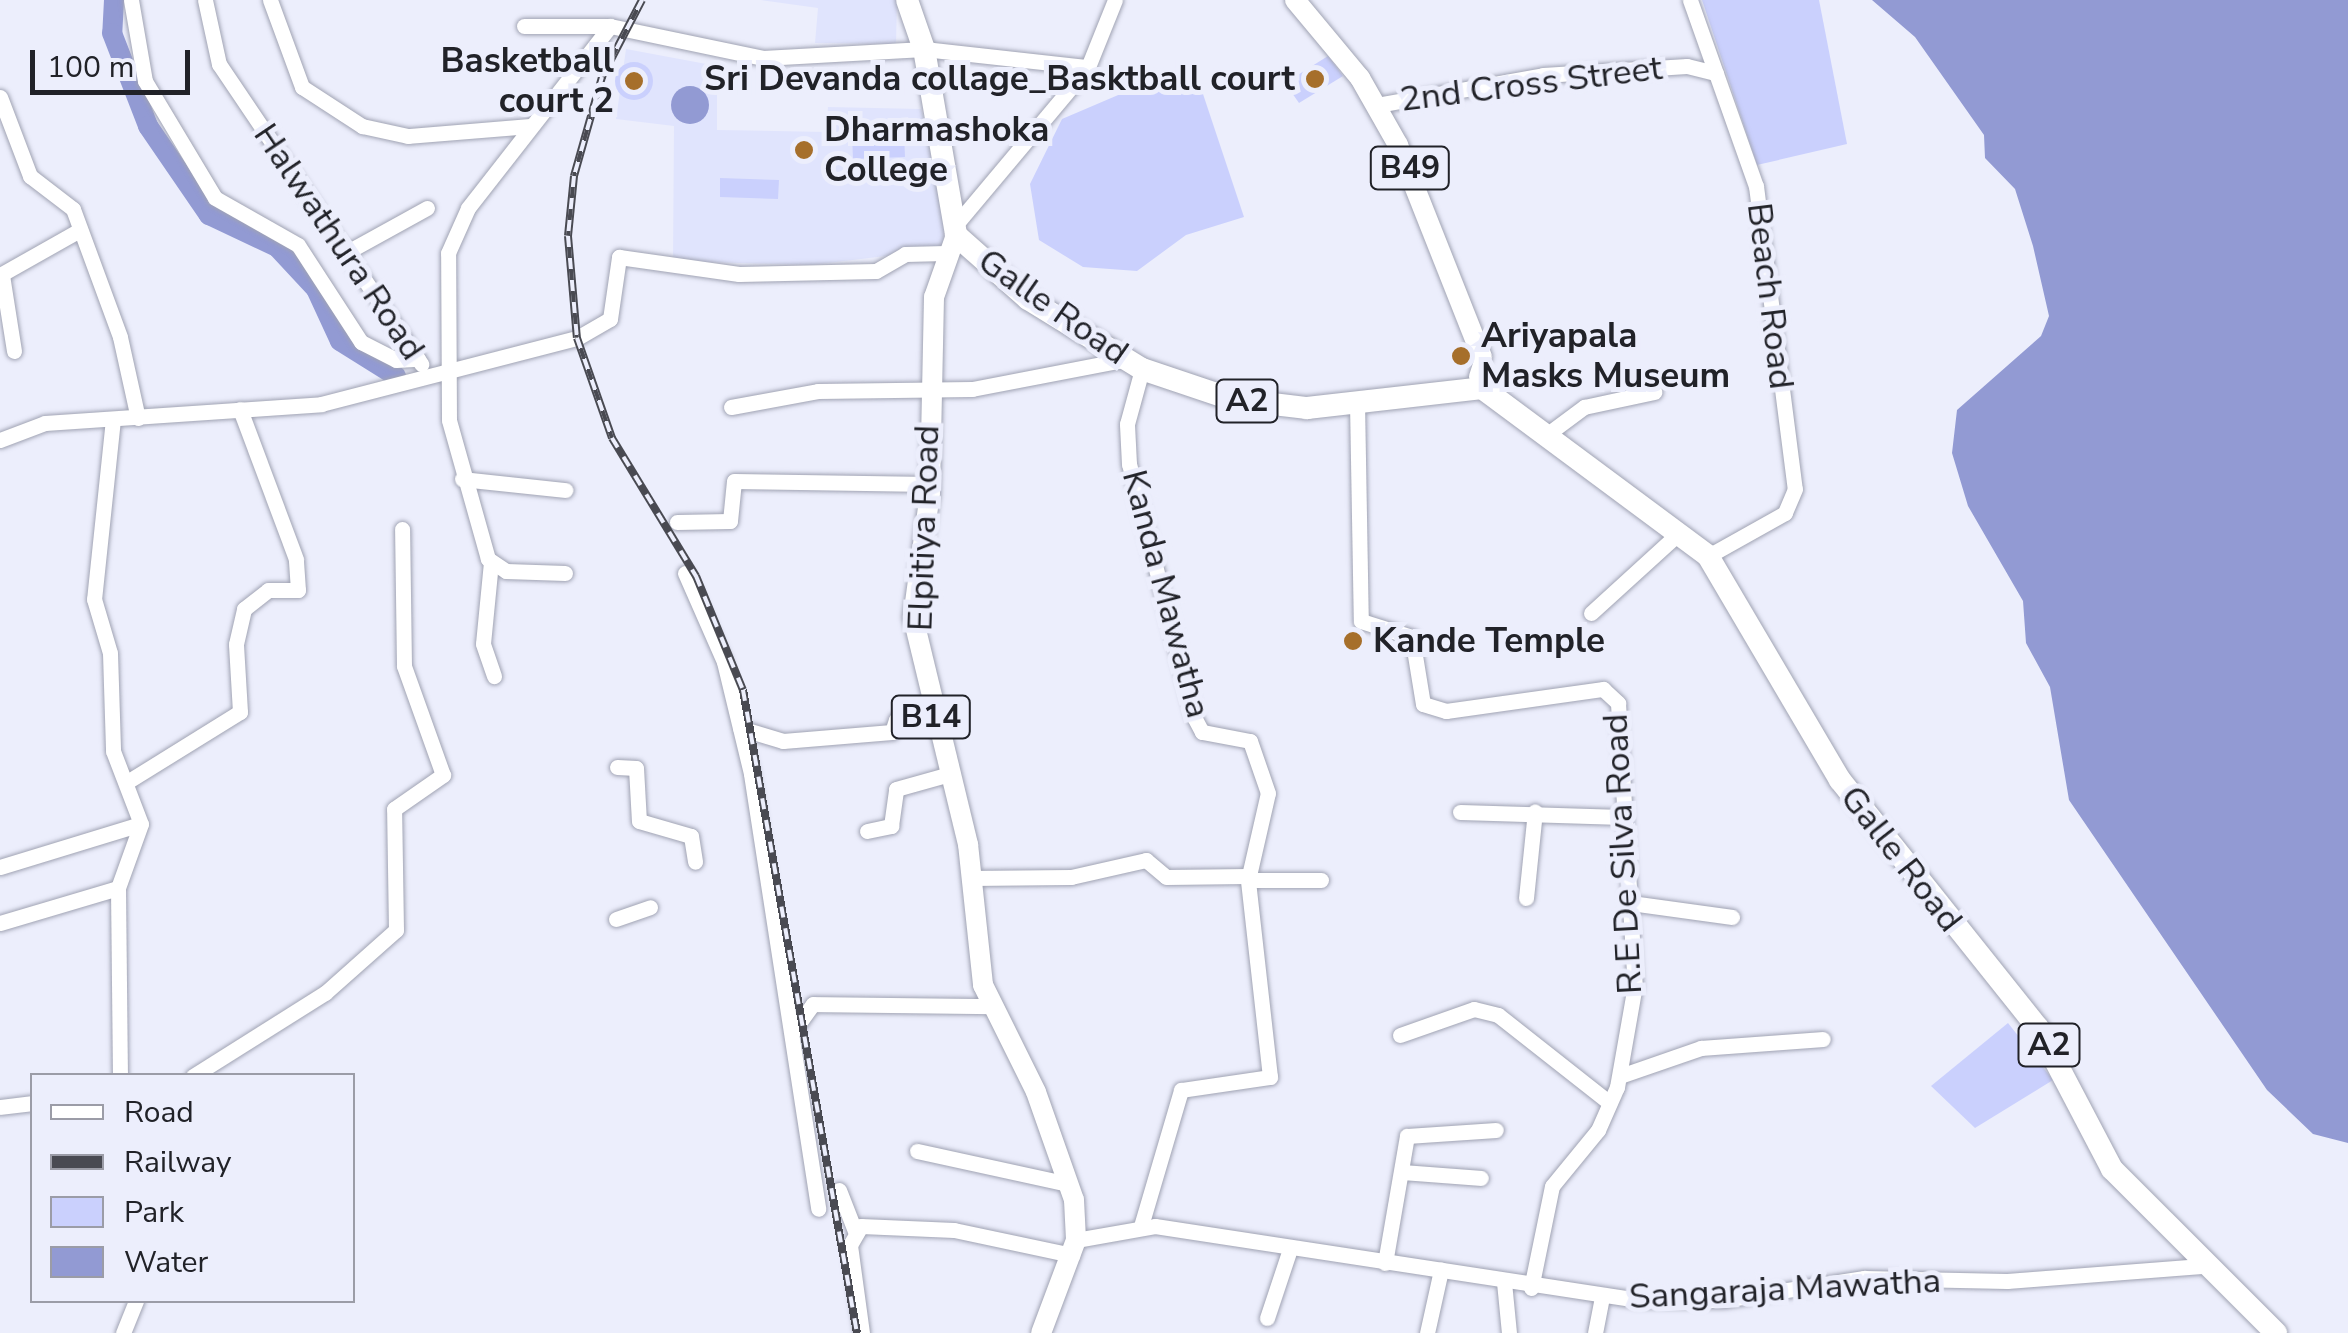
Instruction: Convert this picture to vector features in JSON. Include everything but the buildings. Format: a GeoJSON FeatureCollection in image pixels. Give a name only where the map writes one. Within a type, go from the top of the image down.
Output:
{"type":"FeatureCollection","features":[{"type":"Feature","properties":{"kind":"highway","name":"Galle Road"},"geometry":{"type":"LineString","coordinates":[[907,0],[924,49],[953,237],[992,272],[1132,365],[1190,390],[1291,408],[1357,402],[1479,367],[1510,406],[1545,436],[1708,556],[1840,780],[2038,1028],[2112,1168],[2201,1266],[2276,1333]]}},
{"type":"Feature","properties":{"kind":"highway","name":"Galle Road"},"geometry":{"type":"LineString","coordinates":[[1388,395],[1470,385],[1510,406]]}},
{"type":"Feature","properties":{"kind":"main road","name":"B49"},"geometry":{"type":"LineString","coordinates":[[1295,0],[1377,105],[1481,337],[1479,367]]}},
{"type":"Feature","properties":{"kind":"main road","name":"Elpitiya Road"},"geometry":{"type":"LineString","coordinates":[[953,237],[928,388],[930,484],[914,617],[931,717],[970,878],[990,1006],[1036,1092],[1068,1184],[1074,1247],[1041,1333]]}},
{"type":"Feature","properties":{"kind":"street"},"geometry":{"type":"LineString","coordinates":[[131,0],[146,81],[215,198],[298,244],[360,342],[396,360],[418,359]]}},
{"type":"Feature","properties":{"kind":"street","name":"Halwathura Road"},"geometry":{"type":"LineString","coordinates":[[204,0],[219,64],[349,251],[429,375]]}},
{"type":"Feature","properties":{"kind":"street"},"geometry":{"type":"LineString","coordinates":[[270,0],[302,86],[362,126],[408,136],[529,126]]}},
{"type":"Feature","properties":{"kind":"street"},"geometry":{"type":"LineString","coordinates":[[0,440],[46,423],[321,404],[448,367],[577,338],[610,318],[619,257],[738,274],[876,272],[905,254],[953,237],[1088,66],[1115,0]]}},
{"type":"Feature","properties":{"kind":"street","name":"Beach Road"},"geometry":{"type":"LineString","coordinates":[[1690,0],[1759,201],[1796,489],[1785,513],[1708,556]]}},
{"type":"Feature","properties":{"kind":"street"},"geometry":{"type":"LineString","coordinates":[[524,26],[618,28],[762,58],[924,49],[1088,66]]}},
{"type":"Feature","properties":{"kind":"street"},"geometry":{"type":"LineString","coordinates":[[494,676],[484,644],[491,562],[462,479],[448,367],[453,231],[529,126],[618,28]]}},
{"type":"Feature","properties":{"kind":"street","name":"2nd Cross Street"},"geometry":{"type":"LineString","coordinates":[[1687,66],[1708,47]]}},
{"type":"Feature","properties":{"kind":"street","name":"2nd Cross Street"},"geometry":{"type":"LineString","coordinates":[[1377,105],[1542,75],[1687,66],[1716,73]]}},
{"type":"Feature","properties":{"kind":"street"},"geometry":{"type":"LineString","coordinates":[[0,98],[30,176],[72,209],[138,418]]}},
{"type":"Feature","properties":{"kind":"street"},"geometry":{"type":"LineString","coordinates":[[349,251],[428,208]]}},
{"type":"Feature","properties":{"kind":"street"},"geometry":{"type":"LineString","coordinates":[[14,351],[1,275],[80,230]]}},
{"type":"Feature","properties":{"kind":"street"},"geometry":{"type":"LineString","coordinates":[[731,407],[791,394],[1010,384],[1132,365]]}},
{"type":"Feature","properties":{"kind":"street","name":"Kanda Mawatha"},"geometry":{"type":"LineString","coordinates":[[1132,365],[1127,424],[1129,464],[1194,717],[1202,732],[1250,741],[1266,777],[1268,810],[1253,835],[1248,878],[1270,1077],[1181,1090],[1141,1226]]}},
{"type":"Feature","properties":{"kind":"street"},"geometry":{"type":"LineString","coordinates":[[1545,436],[1584,408],[1654,392]]}},
{"type":"Feature","properties":{"kind":"street","name":"R.E De Silva Road"},"geometry":{"type":"LineString","coordinates":[[1357,402],[1361,621],[1412,636],[1431,709],[1610,692],[1622,728],[1623,817],[1635,985],[1620,1076],[1610,1102],[1552,1186],[1531,1288]]}},
{"type":"Feature","properties":{"kind":"street"},"geometry":{"type":"LineString","coordinates":[[127,782],[240,712],[236,644],[244,610],[268,590],[298,590],[296,558],[240,409]]}},
{"type":"Feature","properties":{"kind":"street"},"geometry":{"type":"LineString","coordinates":[[113,419],[92,572],[110,654],[113,751],[141,824],[118,888],[120,1073]]}},
{"type":"Feature","properties":{"kind":"street"},"geometry":{"type":"LineString","coordinates":[[462,479],[566,490]]}},
{"type":"Feature","properties":{"kind":"street"},"geometry":{"type":"LineString","coordinates":[[677,522],[730,521],[734,480],[930,484]]}},
{"type":"Feature","properties":{"kind":"street"},"geometry":{"type":"LineString","coordinates":[[198,1073],[325,993],[396,930],[394,809],[443,776],[404,666],[402,529]]}},
{"type":"Feature","properties":{"kind":"street"},"geometry":{"type":"LineString","coordinates":[[1591,613],[1679,533]]}},
{"type":"Feature","properties":{"kind":"street"},"geometry":{"type":"LineString","coordinates":[[491,562],[565,573]]}},
{"type":"Feature","properties":{"kind":"street"},"geometry":{"type":"LineString","coordinates":[[685,572],[740,728],[794,1030],[818,1209]]}},
{"type":"Feature","properties":{"kind":"street"},"geometry":{"type":"LineString","coordinates":[[740,728],[783,740],[892,732],[896,720],[931,717]]}},
{"type":"Feature","properties":{"kind":"street"},"geometry":{"type":"LineString","coordinates":[[617,767],[636,768],[639,821],[690,836],[696,862]]}},
{"type":"Feature","properties":{"kind":"street"},"geometry":{"type":"LineString","coordinates":[[867,831],[891,826],[896,789],[946,775]]}},
{"type":"Feature","properties":{"kind":"street"},"geometry":{"type":"LineString","coordinates":[[1460,812],[1535,811],[1623,817]]}},
{"type":"Feature","properties":{"kind":"street"},"geometry":{"type":"LineString","coordinates":[[1526,898],[1535,811]]}},
{"type":"Feature","properties":{"kind":"street"},"geometry":{"type":"LineString","coordinates":[[0,867],[141,824]]}},
{"type":"Feature","properties":{"kind":"street"},"geometry":{"type":"LineString","coordinates":[[970,878],[1072,877],[1146,860],[1166,877],[1321,880]]}},
{"type":"Feature","properties":{"kind":"street"},"geometry":{"type":"LineString","coordinates":[[0,923],[118,888]]}},
{"type":"Feature","properties":{"kind":"street"},"geometry":{"type":"LineString","coordinates":[[1631,903],[1732,916]]}},
{"type":"Feature","properties":{"kind":"street"},"geometry":{"type":"LineString","coordinates":[[616,919],[650,907]]}},
{"type":"Feature","properties":{"kind":"street"},"geometry":{"type":"LineString","coordinates":[[794,1030],[813,1004],[990,1006]]}},
{"type":"Feature","properties":{"kind":"street"},"geometry":{"type":"LineString","coordinates":[[1400,1035],[1474,1009],[1498,1014],[1610,1102]]}},
{"type":"Feature","properties":{"kind":"street"},"geometry":{"type":"LineString","coordinates":[[1620,1076],[1701,1048],[1823,1039]]}},
{"type":"Feature","properties":{"kind":"street"},"geometry":{"type":"LineString","coordinates":[[0,1107],[30,1103]]}},
{"type":"Feature","properties":{"kind":"street"},"geometry":{"type":"LineString","coordinates":[[1385,1263],[1406,1136],[1416,1131],[1496,1130]]}},
{"type":"Feature","properties":{"kind":"street"},"geometry":{"type":"LineString","coordinates":[[917,1152],[1068,1184]]}},
{"type":"Feature","properties":{"kind":"street"},"geometry":{"type":"LineString","coordinates":[[1402,1172],[1481,1178]]}},
{"type":"Feature","properties":{"kind":"street"},"geometry":{"type":"LineString","coordinates":[[839,1190],[854,1232],[862,1333]]}},
{"type":"Feature","properties":{"kind":"street"},"geometry":{"type":"LineString","coordinates":[[854,1232],[875,1224],[941,1228],[1074,1247]]}},
{"type":"Feature","properties":{"kind":"street","name":"Sangaraja Mawatha"},"geometry":{"type":"LineString","coordinates":[[1074,1247],[1141,1226],[1602,1298],[1723,1300],[1864,1278],[2007,1282],[2201,1266]]}},
{"type":"Feature","properties":{"kind":"street"},"geometry":{"type":"LineString","coordinates":[[1266,1318],[1290,1248]]}},
{"type":"Feature","properties":{"kind":"street"},"geometry":{"type":"LineString","coordinates":[[1426,1333],[1442,1270]]}},
{"type":"Feature","properties":{"kind":"street"},"geometry":{"type":"LineString","coordinates":[[1504,1282],[1509,1333]]}},
{"type":"Feature","properties":{"kind":"street"},"geometry":{"type":"LineString","coordinates":[[1595,1333],[1602,1298]]}},
{"type":"Feature","properties":{"kind":"street"},"geometry":{"type":"LineString","coordinates":[[122,1333],[135,1303]]}},
{"type":"Feature","properties":{"kind":"shaded area"},"geometry":{"type":"Polygon","coordinates":[[[761,0],[897,0],[896,44],[815,43],[818,8],[761,0]]]}},
{"type":"Feature","properties":{"kind":"shaded area","name":"Dharmashoka College"},"geometry":{"type":"Polygon","coordinates":[[[626,49],[717,66],[717,130],[826,132],[828,107],[921,109],[945,202],[943,249],[811,265],[673,261],[674,126],[616,119],[626,49]]]}},
{"type":"Feature","properties":{"kind":"green space"},"geometry":{"type":"Polygon","coordinates":[[[1702,0],[1819,0],[1847,144],[1757,165],[1702,0]]]}},
{"type":"Feature","properties":{"kind":"green space","name":"Sri Devanda collage_Basktball court"},"geometry":{"type":"Polygon","coordinates":[[[1328,56],[1343,76],[1299,103],[1285,83],[1328,56]]]}},
{"type":"Feature","properties":{"kind":"green space","name":"Basketball court 2"},"geometry":{"type":"Polygon","coordinates":[[[634,62],[648,67],[653,81],[648,95],[634,100],[620,95],[615,81],[620,67],[634,62]]]}},
{"type":"Feature","properties":{"kind":"green space"},"geometry":{"type":"Polygon","coordinates":[[[1151,81],[1200,85],[1244,217],[1186,235],[1137,271],[1083,267],[1039,240],[1030,184],[1062,119],[1151,81]]]}},
{"type":"Feature","properties":{"kind":"green space"},"geometry":{"type":"Polygon","coordinates":[[[904,133],[905,157],[853,159],[852,135],[904,133]]]}},
{"type":"Feature","properties":{"kind":"green space"},"geometry":{"type":"Polygon","coordinates":[[[720,178],[779,180],[778,199],[720,197],[720,178]]]}},
{"type":"Feature","properties":{"kind":"green space"},"geometry":{"type":"Polygon","coordinates":[[[2008,1023],[2053,1080],[1975,1128],[1931,1086],[2008,1023]]]}},
{"type":"Feature","properties":{"kind":"water"},"geometry":{"type":"Polygon","coordinates":[[[1872,0],[2348,0],[2348,1143],[2313,1134],[2267,1090],[2069,800],[2050,687],[2026,643],[2023,601],[1968,506],[1952,453],[1957,410],[2041,336],[2049,316],[2033,246],[2015,189],[1985,158],[1984,135],[1915,37],[1872,0]]]}},
{"type":"Feature","properties":{"kind":"water"},"geometry":{"type":"Polygon","coordinates":[[[690,86],[704,91],[709,105],[704,119],[690,124],[676,119],[671,105],[676,91],[690,86]]]}},
{"type":"Feature","properties":{"kind":"waterway"},"geometry":{"type":"LineString","coordinates":[[114,0],[112,33],[148,126],[209,215],[277,247],[316,289],[340,341],[396,376]]}},
{"type":"Feature","properties":{"kind":"railway"},"geometry":{"type":"LineString","coordinates":[[642,0],[602,77],[574,176],[568,236],[577,338],[612,438],[696,576],[743,690],[857,1333]]}},
{"type":"Feature","properties":{"kind":"place","name":"Sri Devanda collage_Basktball court"},"geometry":{"type":"Point","coordinates":[1315,79]}},
{"type":"Feature","properties":{"kind":"place","name":"Basketball court 2"},"geometry":{"type":"Point","coordinates":[634,81]}},
{"type":"Feature","properties":{"kind":"place","name":"Dharmashoka College"},"geometry":{"type":"Point","coordinates":[804,150]}},
{"type":"Feature","properties":{"kind":"place","name":"Ariyapala Masks Museum"},"geometry":{"type":"Point","coordinates":[1461,356]}},
{"type":"Feature","properties":{"kind":"place","name":"Kande Temple"},"geometry":{"type":"Point","coordinates":[1353,641]}}]}
